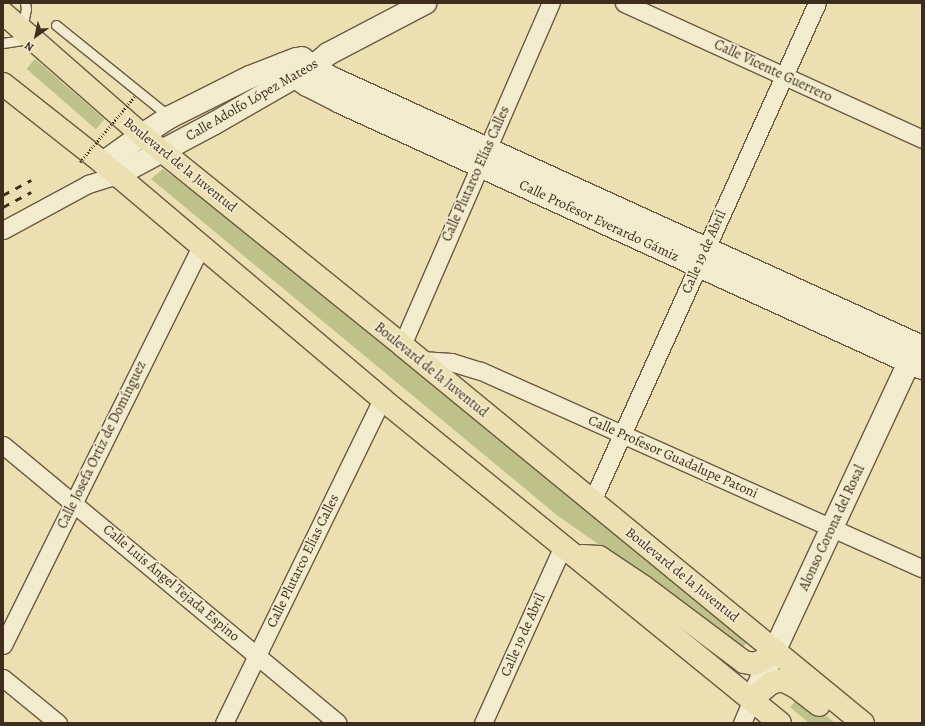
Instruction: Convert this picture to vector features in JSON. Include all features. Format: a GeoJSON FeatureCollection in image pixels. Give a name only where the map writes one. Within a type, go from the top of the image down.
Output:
{"type":"FeatureCollection","features":[{"type":"Feature","properties":{"kind":"main road","name":"Calle Adolfo López Mateos"},"geometry":{"type":"LineString","coordinates":[[110,169],[162,151],[213,124],[304,64],[425,3]]}},
{"type":"Feature","properties":{"kind":"main road","name":"Boulevard de la Juventud"},"geometry":{"type":"LineString","coordinates":[[3,12],[162,151],[421,360],[863,723]]}},
{"type":"Feature","properties":{"kind":"main road","name":"Calle Adolfo López Mateos"},"geometry":{"type":"LineString","coordinates":[[110,169],[142,134],[170,117],[250,77],[304,64]]}},
{"type":"Feature","properties":{"kind":"main road","name":"Calle Profesor Everardo Gámiz"},"geometry":{"type":"LineString","coordinates":[[304,64],[307,85],[340,102],[484,157],[702,258],[918,351]]}},
{"type":"Feature","properties":{"kind":"main road"},"geometry":{"type":"LineString","coordinates":[[3,84],[110,169],[382,399],[780,723]]}},
{"type":"Feature","properties":{"kind":"main road","name":"Alonso Corona del Rosal"},"geometry":{"type":"LineString","coordinates":[[752,699],[832,527],[918,351]]}},
{"type":"Feature","properties":{"kind":"main road"},"geometry":{"type":"LineString","coordinates":[[569,551],[599,557],[644,586],[744,662],[754,664],[762,661],[775,650]]}},
{"type":"Feature","properties":{"kind":"main road"},"geometry":{"type":"LineString","coordinates":[[752,699],[771,683],[782,680],[796,686],[842,723]]}},
{"type":"Feature","properties":{"kind":"street","name":"Calle Plutarco Elías Calles"},"geometry":{"type":"LineString","coordinates":[[402,345],[551,3]]}},
{"type":"Feature","properties":{"kind":"street","name":"Calle Vicente Guerrero"},"geometry":{"type":"LineString","coordinates":[[624,3],[922,139]]}},
{"type":"Feature","properties":{"kind":"street","name":"Calle 19 de Abril"},"geometry":{"type":"LineString","coordinates":[[592,501],[817,3]]}},
{"type":"Feature","properties":{"kind":"street","name":"Calle Adolfo López Mateos"},"geometry":{"type":"LineString","coordinates":[[3,230],[88,184],[110,169]]}},
{"type":"Feature","properties":{"kind":"street","name":"Calle Josefa Ortiz de Domínguez"},"geometry":{"type":"LineString","coordinates":[[3,645],[201,246]]}},
{"type":"Feature","properties":{"kind":"street","name":"Calle Profesor Guadalupe Patoni"},"geometry":{"type":"LineString","coordinates":[[421,360],[451,362],[481,371],[922,568]]}},
{"type":"Feature","properties":{"kind":"street","name":"Calle Plutarco Elías Calles"},"geometry":{"type":"LineString","coordinates":[[224,723],[382,399]]}},
{"type":"Feature","properties":{"kind":"street","name":"Calle Luis Ángel Tejada Espino"},"geometry":{"type":"LineString","coordinates":[[3,445],[74,502],[338,723]]}},
{"type":"Feature","properties":{"kind":"street","name":"Calle 19 de Abril"},"geometry":{"type":"LineString","coordinates":[[483,723],[569,551]]}},
{"type":"Feature","properties":{"kind":"street"},"geometry":{"type":"LineString","coordinates":[[3,678],[58,723]]}},
{"type":"Feature","properties":{"kind":"street","name":"Alonso Corona del Rosal"},"geometry":{"type":"LineString","coordinates":[[742,723],[752,699]]}},
{"type":"Feature","properties":{"kind":"lane"},"geometry":{"type":"LineString","coordinates":[[3,43],[27,33],[25,3]]}},
{"type":"Feature","properties":{"kind":"lane"},"geometry":{"type":"LineString","coordinates":[[56,25],[170,117]]}},
{"type":"Feature","properties":{"kind":"path"},"geometry":{"type":"LineString","coordinates":[[80,162],[135,96]]}},
{"type":"Feature","properties":{"kind":"green space"},"geometry":{"type":"Polygon","coordinates":[[[35,59],[104,119],[96,129],[26,69],[35,59]]]}},
{"type":"Feature","properties":{"kind":"green space"},"geometry":{"type":"Polygon","coordinates":[[[163,169],[314,282],[749,639],[739,653],[641,574],[558,516],[151,179],[163,169]]]}},
{"type":"Feature","properties":{"kind":"green space"},"geometry":{"type":"Polygon","coordinates":[[[801,695],[835,723],[809,723],[790,707],[801,695]]]}},
{"type":"Feature","properties":{"kind":"railway"},"geometry":{"type":"LineString","coordinates":[[3,195],[31,180]]}},
{"type":"Feature","properties":{"kind":"railway"},"geometry":{"type":"LineString","coordinates":[[3,207],[31,192]]}}]}
